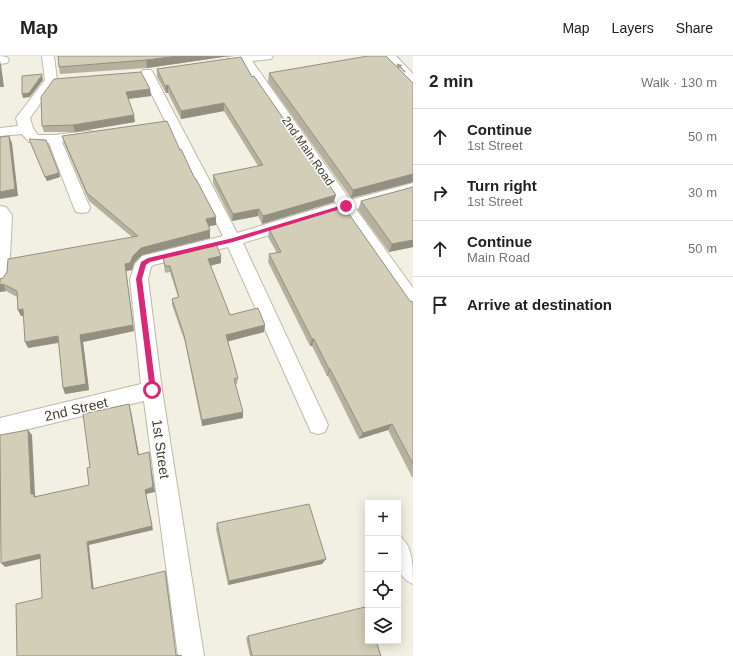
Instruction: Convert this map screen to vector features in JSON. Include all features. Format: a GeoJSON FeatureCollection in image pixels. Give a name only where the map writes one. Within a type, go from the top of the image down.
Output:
{"type":"FeatureCollection","features":[{"type":"Feature","properties":{"kind":"street"},"geometry":{"type":"LineString","coordinates":[[48,56],[51,80],[23,118],[26,129],[34,139],[54,139],[102,133]]}},
{"type":"Feature","properties":{"kind":"street"},"geometry":{"type":"LineString","coordinates":[[221,62],[267,56]]}},
{"type":"Feature","properties":{"kind":"street"},"geometry":{"type":"LineString","coordinates":[[388,56],[413,81]]}},
{"type":"Feature","properties":{"kind":"street","name":"2nd Main Road"},"geometry":{"type":"LineString","coordinates":[[244,59],[413,302]]}},
{"type":"Feature","properties":{"kind":"street"},"geometry":{"type":"LineString","coordinates":[[132,74],[162,70]]}},
{"type":"Feature","properties":{"kind":"street"},"geometry":{"type":"LineString","coordinates":[[147,73],[165,123],[233,240],[318,425]]}},
{"type":"Feature","properties":{"kind":"street"},"geometry":{"type":"LineString","coordinates":[[51,80],[66,79]]}},
{"type":"Feature","properties":{"kind":"street"},"geometry":{"type":"LineString","coordinates":[[0,132],[26,129]]}},
{"type":"Feature","properties":{"kind":"street"},"geometry":{"type":"LineString","coordinates":[[54,139],[82,208]]}},
{"type":"Feature","properties":{"kind":"street"},"geometry":{"type":"LineString","coordinates":[[233,240],[346,206],[413,188]]}},
{"type":"Feature","properties":{"kind":"street"},"geometry":{"type":"LineString","coordinates":[[0,211],[4,215],[0,278]]}},
{"type":"Feature","properties":{"kind":"street","name":"1st Street"},"geometry":{"type":"LineString","coordinates":[[191,656],[152,390],[139,279],[143,264],[148,260],[233,240]]}},
{"type":"Feature","properties":{"kind":"street","name":"2nd Street"},"geometry":{"type":"LineString","coordinates":[[0,427],[152,390]]}},
{"type":"Feature","properties":{"kind":"street"},"geometry":{"type":"LineString","coordinates":[[401,552],[413,572]]}},
{"type":"Feature","properties":{"kind":"building"},"geometry":{"type":"Polygon","coordinates":[[[58,56],[179,56],[59,67],[58,56]]]}},
{"type":"Feature","properties":{"kind":"building"},"geometry":{"type":"Polygon","coordinates":[[[368,56],[386,56],[413,83],[413,174],[353,190],[269,73],[368,56]]]}},
{"type":"Feature","properties":{"kind":"building"},"geometry":{"type":"Polygon","coordinates":[[[241,57],[252,77],[254,76],[336,195],[263,216],[259,209],[233,214],[213,175],[263,165],[224,103],[181,111],[168,85],[165,86],[157,69],[241,57]]]}},
{"type":"Feature","properties":{"kind":"building"},"geometry":{"type":"Polygon","coordinates":[[[141,72],[150,89],[126,92],[134,115],[73,125],[42,126],[41,97],[54,79],[141,72]]]}},
{"type":"Feature","properties":{"kind":"building"},"geometry":{"type":"Polygon","coordinates":[[[42,74],[29,93],[22,94],[22,76],[42,74]]]}},
{"type":"Feature","properties":{"kind":"building"},"geometry":{"type":"Polygon","coordinates":[[[167,121],[180,150],[181,149],[195,179],[216,217],[206,219],[210,230],[141,248],[133,256],[130,263],[125,264],[133,325],[80,335],[86,384],[63,388],[58,336],[25,342],[23,309],[18,310],[17,291],[3,284],[0,285],[0,279],[3,278],[7,272],[8,259],[138,236],[87,193],[62,136],[167,121]]]}},
{"type":"Feature","properties":{"kind":"building"},"geometry":{"type":"Polygon","coordinates":[[[9,136],[15,189],[0,192],[0,137],[9,136]]]}},
{"type":"Feature","properties":{"kind":"building"},"geometry":{"type":"Polygon","coordinates":[[[29,139],[46,140],[59,173],[45,177],[29,139]]]}},
{"type":"Feature","properties":{"kind":"building"},"geometry":{"type":"Polygon","coordinates":[[[413,187],[413,240],[392,244],[361,201],[413,187]]]}},
{"type":"Feature","properties":{"kind":"building"},"geometry":{"type":"Polygon","coordinates":[[[344,207],[410,301],[413,302],[413,464],[392,424],[363,433],[314,339],[312,339],[269,254],[281,252],[269,229],[344,207]]]}},
{"type":"Feature","properties":{"kind":"building"},"geometry":{"type":"Polygon","coordinates":[[[216,244],[221,256],[208,259],[230,315],[258,308],[265,325],[226,335],[238,378],[234,379],[243,412],[202,420],[184,335],[172,299],[179,297],[170,266],[165,266],[163,257],[216,244]]]}},
{"type":"Feature","properties":{"kind":"building"},"geometry":{"type":"Polygon","coordinates":[[[129,404],[138,455],[149,452],[153,487],[145,490],[152,526],[87,542],[92,589],[165,571],[176,655],[182,656],[17,656],[16,604],[42,598],[40,554],[1,563],[0,435],[28,430],[31,494],[34,494],[34,497],[89,485],[87,468],[90,467],[83,414],[129,404]]]}},
{"type":"Feature","properties":{"kind":"building"},"geometry":{"type":"Polygon","coordinates":[[[309,504],[326,559],[229,581],[217,523],[309,504]]]}},
{"type":"Feature","properties":{"kind":"building"},"geometry":{"type":"Polygon","coordinates":[[[365,607],[365,644],[377,644],[381,656],[252,656],[248,636],[365,607]]]}},
{"type":"Feature","properties":{"kind":"route"},"geometry":{"type":"LineString","coordinates":[[152,390],[139,279],[140,270],[143,264],[148,260],[233,240],[346,206]]}}]}
